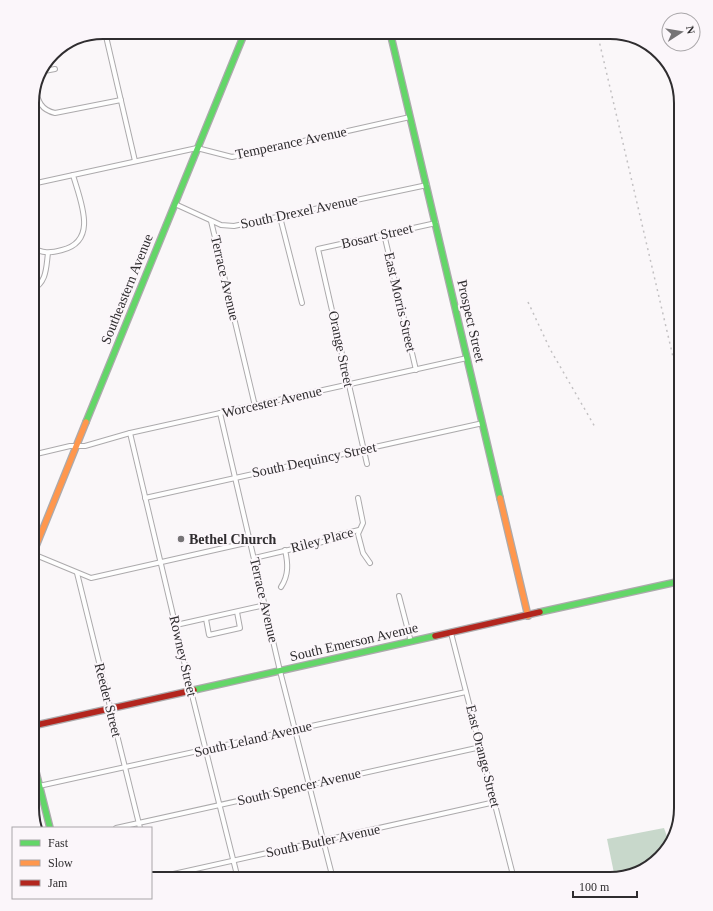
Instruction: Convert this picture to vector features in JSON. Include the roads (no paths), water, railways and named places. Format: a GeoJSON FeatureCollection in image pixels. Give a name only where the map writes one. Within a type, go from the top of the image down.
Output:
{"type":"FeatureCollection","features":[{"type":"Feature","properties":{"kind":"main road","name":"Southeastern Avenue"},"geometry":{"type":"LineString","coordinates":[[39,538],[242,39]]}},
{"type":"Feature","properties":{"kind":"main road","name":"Prospect Street"},"geometry":{"type":"LineString","coordinates":[[392,39],[528,616]]}},
{"type":"Feature","properties":{"kind":"main road","name":"South Emerson Avenue"},"geometry":{"type":"LineString","coordinates":[[39,724],[674,583]]}},
{"type":"Feature","properties":{"kind":"main road"},"geometry":{"type":"LineString","coordinates":[[39,786],[50,827]]}},
{"type":"Feature","properties":{"kind":"street"},"geometry":{"type":"LineString","coordinates":[[107,39],[135,162]]}},
{"type":"Feature","properties":{"kind":"street"},"geometry":{"type":"LineString","coordinates":[[48,70],[55,69]]}},
{"type":"Feature","properties":{"kind":"street"},"geometry":{"type":"LineString","coordinates":[[39,102],[48,111],[62,113],[121,100]]}},
{"type":"Feature","properties":{"kind":"street","name":"Temperance Avenue"},"geometry":{"type":"LineString","coordinates":[[39,182],[197,148],[232,157],[410,117]]}},
{"type":"Feature","properties":{"kind":"street"},"geometry":{"type":"LineString","coordinates":[[39,250],[48,253],[69,249],[79,241],[83,234],[85,224],[73,175]]}},
{"type":"Feature","properties":{"kind":"street","name":"South Drexel Avenue"},"geometry":{"type":"LineString","coordinates":[[175,204],[211,221],[222,225],[234,226],[426,185]]}},
{"type":"Feature","properties":{"kind":"street"},"geometry":{"type":"LineString","coordinates":[[280,217],[302,303]]}},
{"type":"Feature","properties":{"kind":"street","name":"Terrace Avenue"},"geometry":{"type":"LineString","coordinates":[[211,221],[255,406]]}},
{"type":"Feature","properties":{"kind":"street","name":"Bosart Street"},"geometry":{"type":"LineString","coordinates":[[318,249],[436,223]]}},
{"type":"Feature","properties":{"kind":"street","name":"East Morris Street"},"geometry":{"type":"LineString","coordinates":[[384,234],[416,370]]}},
{"type":"Feature","properties":{"kind":"street","name":"Orange Street"},"geometry":{"type":"LineString","coordinates":[[318,249],[350,384],[367,464]]}},
{"type":"Feature","properties":{"kind":"street"},"geometry":{"type":"LineString","coordinates":[[39,285],[44,277],[48,253]]}},
{"type":"Feature","properties":{"kind":"street","name":"Worcester Avenue"},"geometry":{"type":"LineString","coordinates":[[39,454],[76,446],[85,446],[130,433],[467,358]]}},
{"type":"Feature","properties":{"kind":"street","name":"Terrace Avenue"},"geometry":{"type":"LineString","coordinates":[[220,414],[280,671],[331,872]]}},
{"type":"Feature","properties":{"kind":"street","name":"South Dequincy Street"},"geometry":{"type":"LineString","coordinates":[[145,498],[483,423]]}},
{"type":"Feature","properties":{"kind":"street","name":"Rowney Street"},"geometry":{"type":"LineString","coordinates":[[130,433],[191,691],[237,872]]}},
{"type":"Feature","properties":{"kind":"street","name":"Riley Place"},"geometry":{"type":"LineString","coordinates":[[358,498],[363,523],[359,530],[363,553],[370,563]]}},
{"type":"Feature","properties":{"kind":"street","name":"Riley Place"},"geometry":{"type":"LineString","coordinates":[[254,558],[331,540],[330,537],[359,530]]}},
{"type":"Feature","properties":{"kind":"street"},"geometry":{"type":"LineString","coordinates":[[39,558],[91,578],[250,542]]}},
{"type":"Feature","properties":{"kind":"street","name":"Riley Place"},"geometry":{"type":"LineString","coordinates":[[282,587],[288,567],[285,550]]}},
{"type":"Feature","properties":{"kind":"street","name":"Reeder Street"},"geometry":{"type":"LineString","coordinates":[[77,573],[139,826]]}},
{"type":"Feature","properties":{"kind":"street"},"geometry":{"type":"LineString","coordinates":[[284,582],[289,585]]}},
{"type":"Feature","properties":{"kind":"street"},"geometry":{"type":"LineString","coordinates":[[399,596],[410,642]]}},
{"type":"Feature","properties":{"kind":"street"},"geometry":{"type":"LineString","coordinates":[[176,625],[265,605]]}},
{"type":"Feature","properties":{"kind":"street"},"geometry":{"type":"LineString","coordinates":[[206,619],[209,635],[240,628],[236,612]]}},
{"type":"Feature","properties":{"kind":"street","name":"East Orange Street"},"geometry":{"type":"LineString","coordinates":[[451,633],[512,872]]}},
{"type":"Feature","properties":{"kind":"street","name":"South Leland Avenue"},"geometry":{"type":"LineString","coordinates":[[39,786],[466,692]]}},
{"type":"Feature","properties":{"kind":"street","name":"South Spencer Avenue"},"geometry":{"type":"LineString","coordinates":[[128,827],[139,826],[220,805],[481,747]]}},
{"type":"Feature","properties":{"kind":"street","name":"South Butler Avenue"},"geometry":{"type":"LineString","coordinates":[[182,872],[495,802]]}},
{"type":"Feature","properties":{"kind":"railway"},"geometry":{"type":"LineString","coordinates":[[599,39],[674,361]]}},
{"type":"Feature","properties":{"kind":"railway"},"geometry":{"type":"LineString","coordinates":[[528,302],[550,349],[595,427]]}},
{"type":"Feature","properties":{"kind":"place","name":"Bethel Church"},"geometry":{"type":"Point","coordinates":[181,539]}}]}
